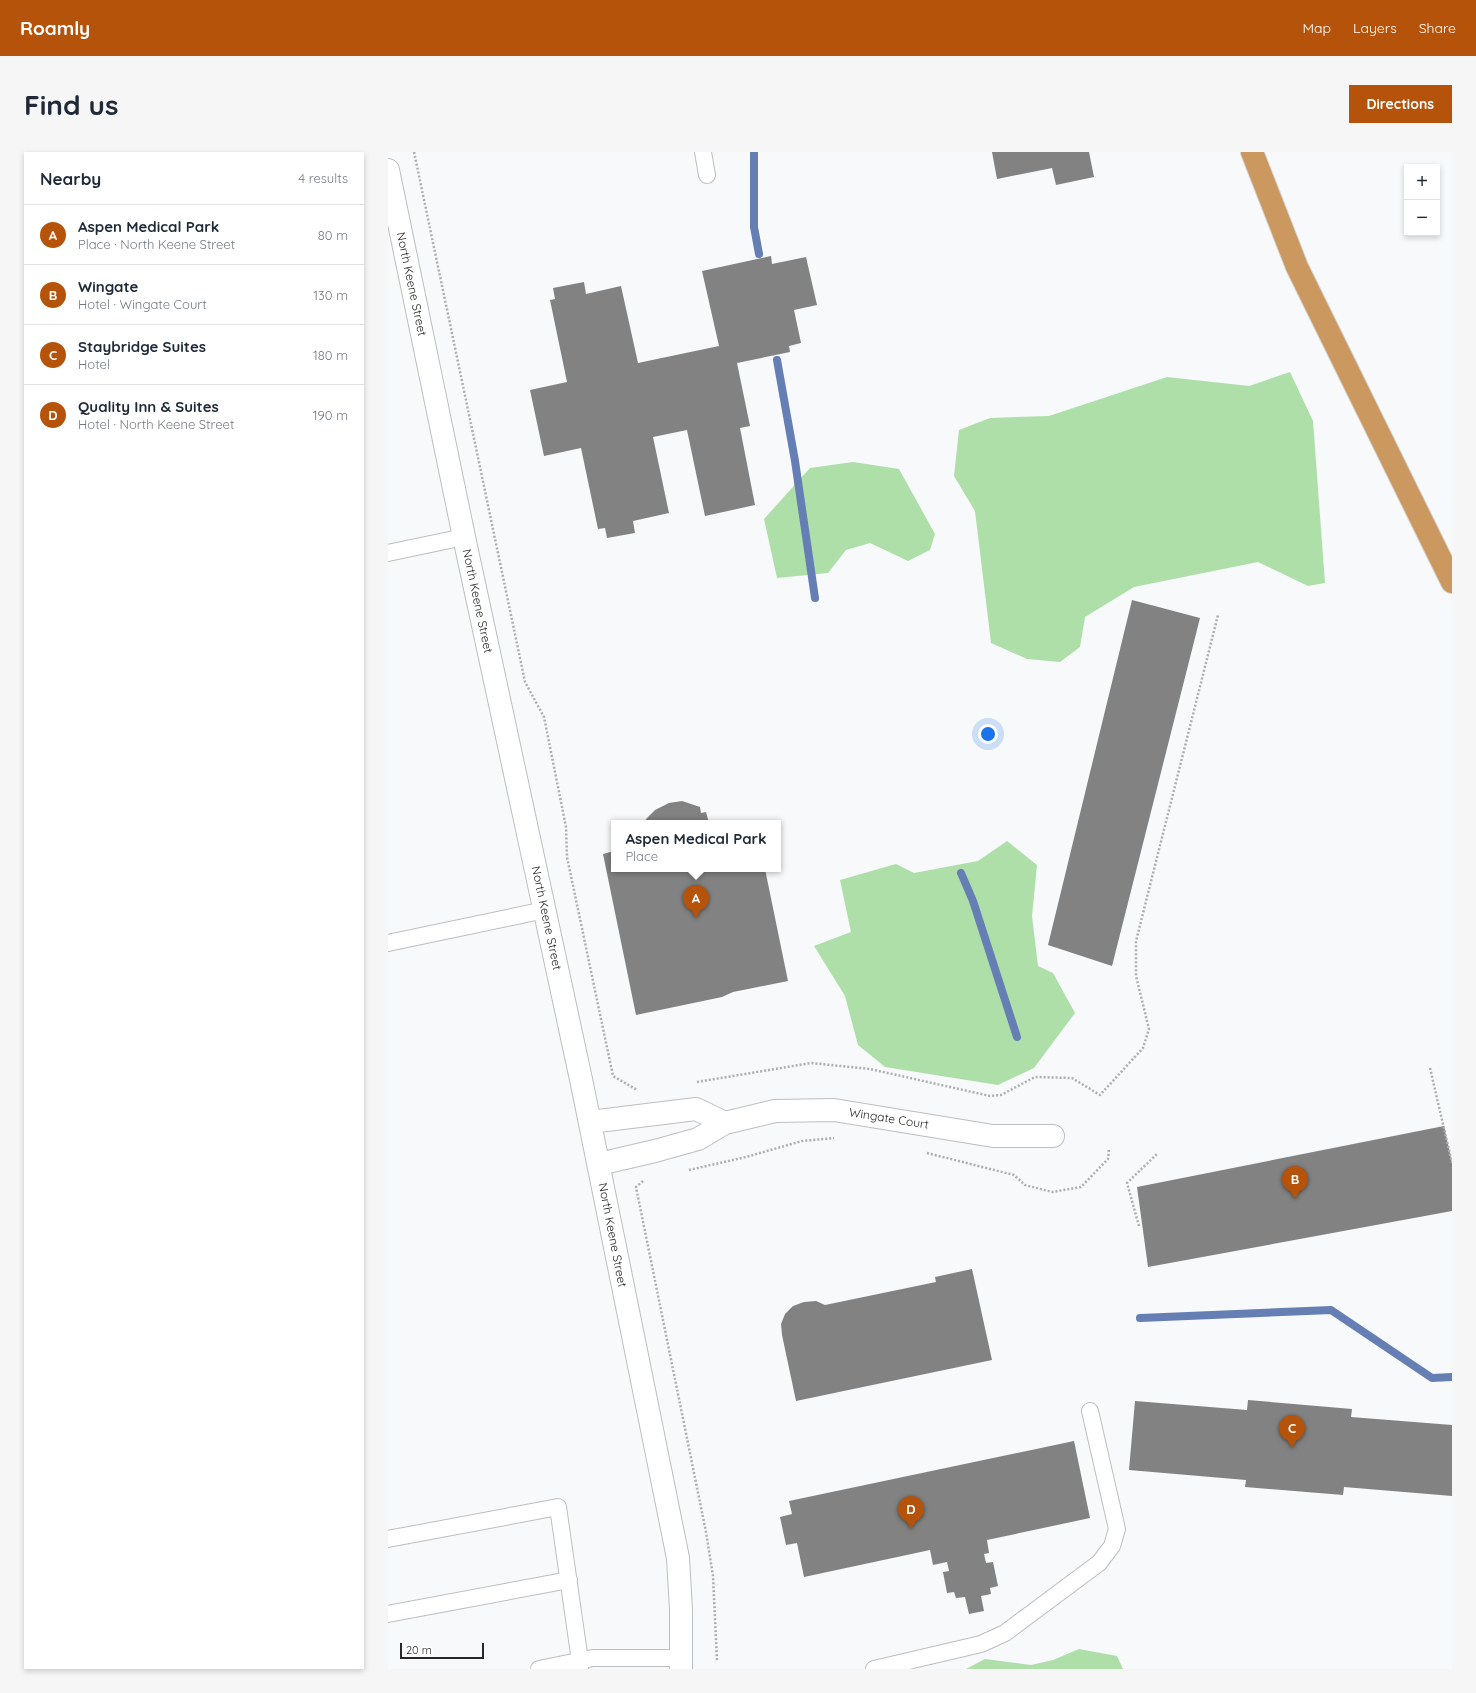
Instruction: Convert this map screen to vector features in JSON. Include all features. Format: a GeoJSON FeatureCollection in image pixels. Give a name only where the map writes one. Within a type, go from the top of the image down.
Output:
{"type":"FeatureCollection","features":[{"type":"Feature","properties":{"kind":"highway"},"geometry":{"type":"LineString","coordinates":[[1252,152],[1297,267],[1452,582]]}},
{"type":"Feature","properties":{"kind":"street","name":"North Keene Street"},"geometry":{"type":"LineString","coordinates":[[388,170],[464,537],[599,1164],[678,1558],[681,1610],[681,1664]]}},
{"type":"Feature","properties":{"kind":"street"},"geometry":{"type":"LineString","coordinates":[[590,1122],[696,1109],[725,1123]]}},
{"type":"Feature","properties":{"kind":"street","name":"Wingate Court"},"geometry":{"type":"LineString","coordinates":[[599,1164],[698,1139],[725,1123],[775,1111],[834,1110],[993,1136],[1053,1136]]}},
{"type":"Feature","properties":{"kind":"lane"},"geometry":{"type":"LineString","coordinates":[[702,152],[707,175]]}},
{"type":"Feature","properties":{"kind":"lane"},"geometry":{"type":"LineString","coordinates":[[388,553],[464,537]]}},
{"type":"Feature","properties":{"kind":"lane"},"geometry":{"type":"LineString","coordinates":[[388,943],[545,910]]}},
{"type":"Feature","properties":{"kind":"lane"},"geometry":{"type":"LineString","coordinates":[[874,1669],[980,1644],[999,1636],[1099,1563],[1112,1546],[1117,1529],[1090,1411]]}},
{"type":"Feature","properties":{"kind":"lane"},"geometry":{"type":"LineString","coordinates":[[388,1540],[558,1507],[580,1665]]}},
{"type":"Feature","properties":{"kind":"lane"},"geometry":{"type":"LineString","coordinates":[[388,1614],[569,1580]]}},
{"type":"Feature","properties":{"kind":"lane"},"geometry":{"type":"LineString","coordinates":[[539,1669],[580,1665],[593,1658],[681,1664]]}},
{"type":"Feature","properties":{"kind":"path"},"geometry":{"type":"LineString","coordinates":[[414,152],[525,682],[544,716],[566,827],[567,856],[613,1076],[640,1092]]}},
{"type":"Feature","properties":{"kind":"path"},"geometry":{"type":"LineString","coordinates":[[694,1082],[811,1063],[870,1069],[990,1096],[1001,1095],[1035,1077],[1072,1078],[1100,1095],[1143,1048],[1149,1029],[1136,976],[1136,941],[1218,615]]}},
{"type":"Feature","properties":{"kind":"path"},"geometry":{"type":"LineString","coordinates":[[1430,1068],[1452,1163]]}},
{"type":"Feature","properties":{"kind":"path"},"geometry":{"type":"LineString","coordinates":[[687,1170],[746,1157],[802,1141],[839,1137]]}},
{"type":"Feature","properties":{"kind":"path"},"geometry":{"type":"LineString","coordinates":[[924,1152],[1014,1175],[1025,1185],[1052,1192],[1081,1188],[1108,1159],[1109,1148]]}},
{"type":"Feature","properties":{"kind":"path"},"geometry":{"type":"LineString","coordinates":[[1139,1226],[1127,1183],[1158,1153]]}},
{"type":"Feature","properties":{"kind":"path"},"geometry":{"type":"LineString","coordinates":[[645,1179],[636,1187],[706,1532],[713,1576],[717,1661]]}},
{"type":"Feature","properties":{"kind":"green space"},"geometry":{"type":"Polygon","coordinates":[[[1290,372],[1313,421],[1325,583],[1308,586],[1258,562],[1134,587],[1085,617],[1080,647],[1060,662],[1027,659],[991,643],[975,511],[954,476],[959,430],[990,418],[1049,416],[1167,377],[1249,386],[1290,372]]]}},
{"type":"Feature","properties":{"kind":"green space"},"geometry":{"type":"Polygon","coordinates":[[[853,462],[899,469],[935,534],[930,550],[908,561],[870,543],[846,550],[828,573],[777,578],[764,519],[810,468],[853,462]]]}},
{"type":"Feature","properties":{"kind":"green space"},"geometry":{"type":"Polygon","coordinates":[[[1007,841],[1037,865],[1032,916],[1038,966],[1053,973],[1075,1013],[1034,1068],[998,1085],[885,1067],[858,1045],[845,996],[814,946],[851,932],[840,880],[896,864],[914,873],[978,861],[1007,841]]]}},
{"type":"Feature","properties":{"kind":"green space"},"geometry":{"type":"Polygon","coordinates":[[[1079,1649],[1117,1656],[1123,1669],[966,1669],[985,1659],[1031,1665],[1053,1660],[1079,1649]]]}},
{"type":"Feature","properties":{"kind":"building"},"geometry":{"type":"Polygon","coordinates":[[[992,152],[1089,152],[1094,177],[1056,185],[1052,168],[997,179],[992,152]]]}},
{"type":"Feature","properties":{"kind":"building"},"geometry":{"type":"Polygon","coordinates":[[[771,256],[772,264],[806,257],[817,305],[794,310],[801,343],[789,346],[790,352],[737,363],[750,426],[740,428],[755,505],[705,516],[687,430],[653,437],[669,513],[633,521],[635,533],[607,538],[605,528],[598,529],[581,448],[544,456],[530,390],[567,382],[550,300],[555,299],[553,288],[584,282],[586,294],[621,286],[638,363],[719,346],[702,271],[771,256]]]}},
{"type":"Feature","properties":{"kind":"building"},"geometry":{"type":"Polygon","coordinates":[[[1132,600],[1200,618],[1112,966],[1048,945],[1132,600]]]}},
{"type":"Feature","properties":{"kind":"building"},"geometry":{"type":"Polygon","coordinates":[[[682,801],[700,807],[701,813],[706,812],[708,820],[646,820],[655,810],[669,803],[682,801]]]}},
{"type":"Feature","properties":{"kind":"building"},"geometry":{"type":"Polygon","coordinates":[[[611,852],[611,872],[766,872],[788,981],[733,992],[722,997],[636,1015],[603,854],[611,852]]]}},
{"type":"Feature","properties":{"kind":"building"},"geometry":{"type":"Polygon","coordinates":[[[1444,1126],[1452,1163],[1452,1211],[1148,1267],[1137,1187],[1444,1126]]]}},
{"type":"Feature","properties":{"kind":"building"},"geometry":{"type":"Polygon","coordinates":[[[972,1269],[992,1360],[796,1401],[781,1324],[785,1314],[793,1306],[804,1302],[816,1301],[825,1305],[936,1282],[935,1277],[972,1269]]]}},
{"type":"Feature","properties":{"kind":"building"},"geometry":{"type":"Polygon","coordinates":[[[1248,1400],[1352,1409],[1351,1417],[1452,1425],[1452,1496],[1344,1487],[1343,1495],[1245,1487],[1246,1480],[1129,1470],[1135,1401],[1247,1410],[1248,1400]]]}},
{"type":"Feature","properties":{"kind":"building"},"geometry":{"type":"Polygon","coordinates":[[[1074,1441],[1090,1518],[987,1540],[989,1553],[984,1554],[986,1563],[993,1562],[998,1586],[990,1588],[991,1594],[981,1596],[984,1611],[969,1614],[965,1597],[956,1598],[954,1592],[947,1593],[943,1572],[949,1571],[947,1562],[933,1565],[930,1550],[804,1577],[797,1543],[786,1545],[780,1517],[792,1514],[789,1501],[1074,1441]]]}},
{"type":"Feature","properties":{"kind":"waterway"},"geometry":{"type":"LineString","coordinates":[[754,152],[754,227],[759,254]]}},
{"type":"Feature","properties":{"kind":"waterway"},"geometry":{"type":"LineString","coordinates":[[777,360],[795,461],[815,598]]}},
{"type":"Feature","properties":{"kind":"waterway"},"geometry":{"type":"LineString","coordinates":[[961,873],[973,901],[1017,1037]]}},
{"type":"Feature","properties":{"kind":"waterway"},"geometry":{"type":"LineString","coordinates":[[1140,1318],[1331,1310],[1432,1378],[1452,1377]]}},
{"type":"Feature","properties":{"kind":"place","name":"Aspen Medical Park"},"geometry":{"type":"Point","coordinates":[696,918]}},
{"type":"Feature","properties":{"kind":"place","name":"Wingate"},"geometry":{"type":"Point","coordinates":[1295,1199]}},
{"type":"Feature","properties":{"kind":"place","name":"Staybridge Suites"},"geometry":{"type":"Point","coordinates":[1292,1448]}},
{"type":"Feature","properties":{"kind":"place","name":"Quality Inn & Suites"},"geometry":{"type":"Point","coordinates":[911,1529]}}]}
